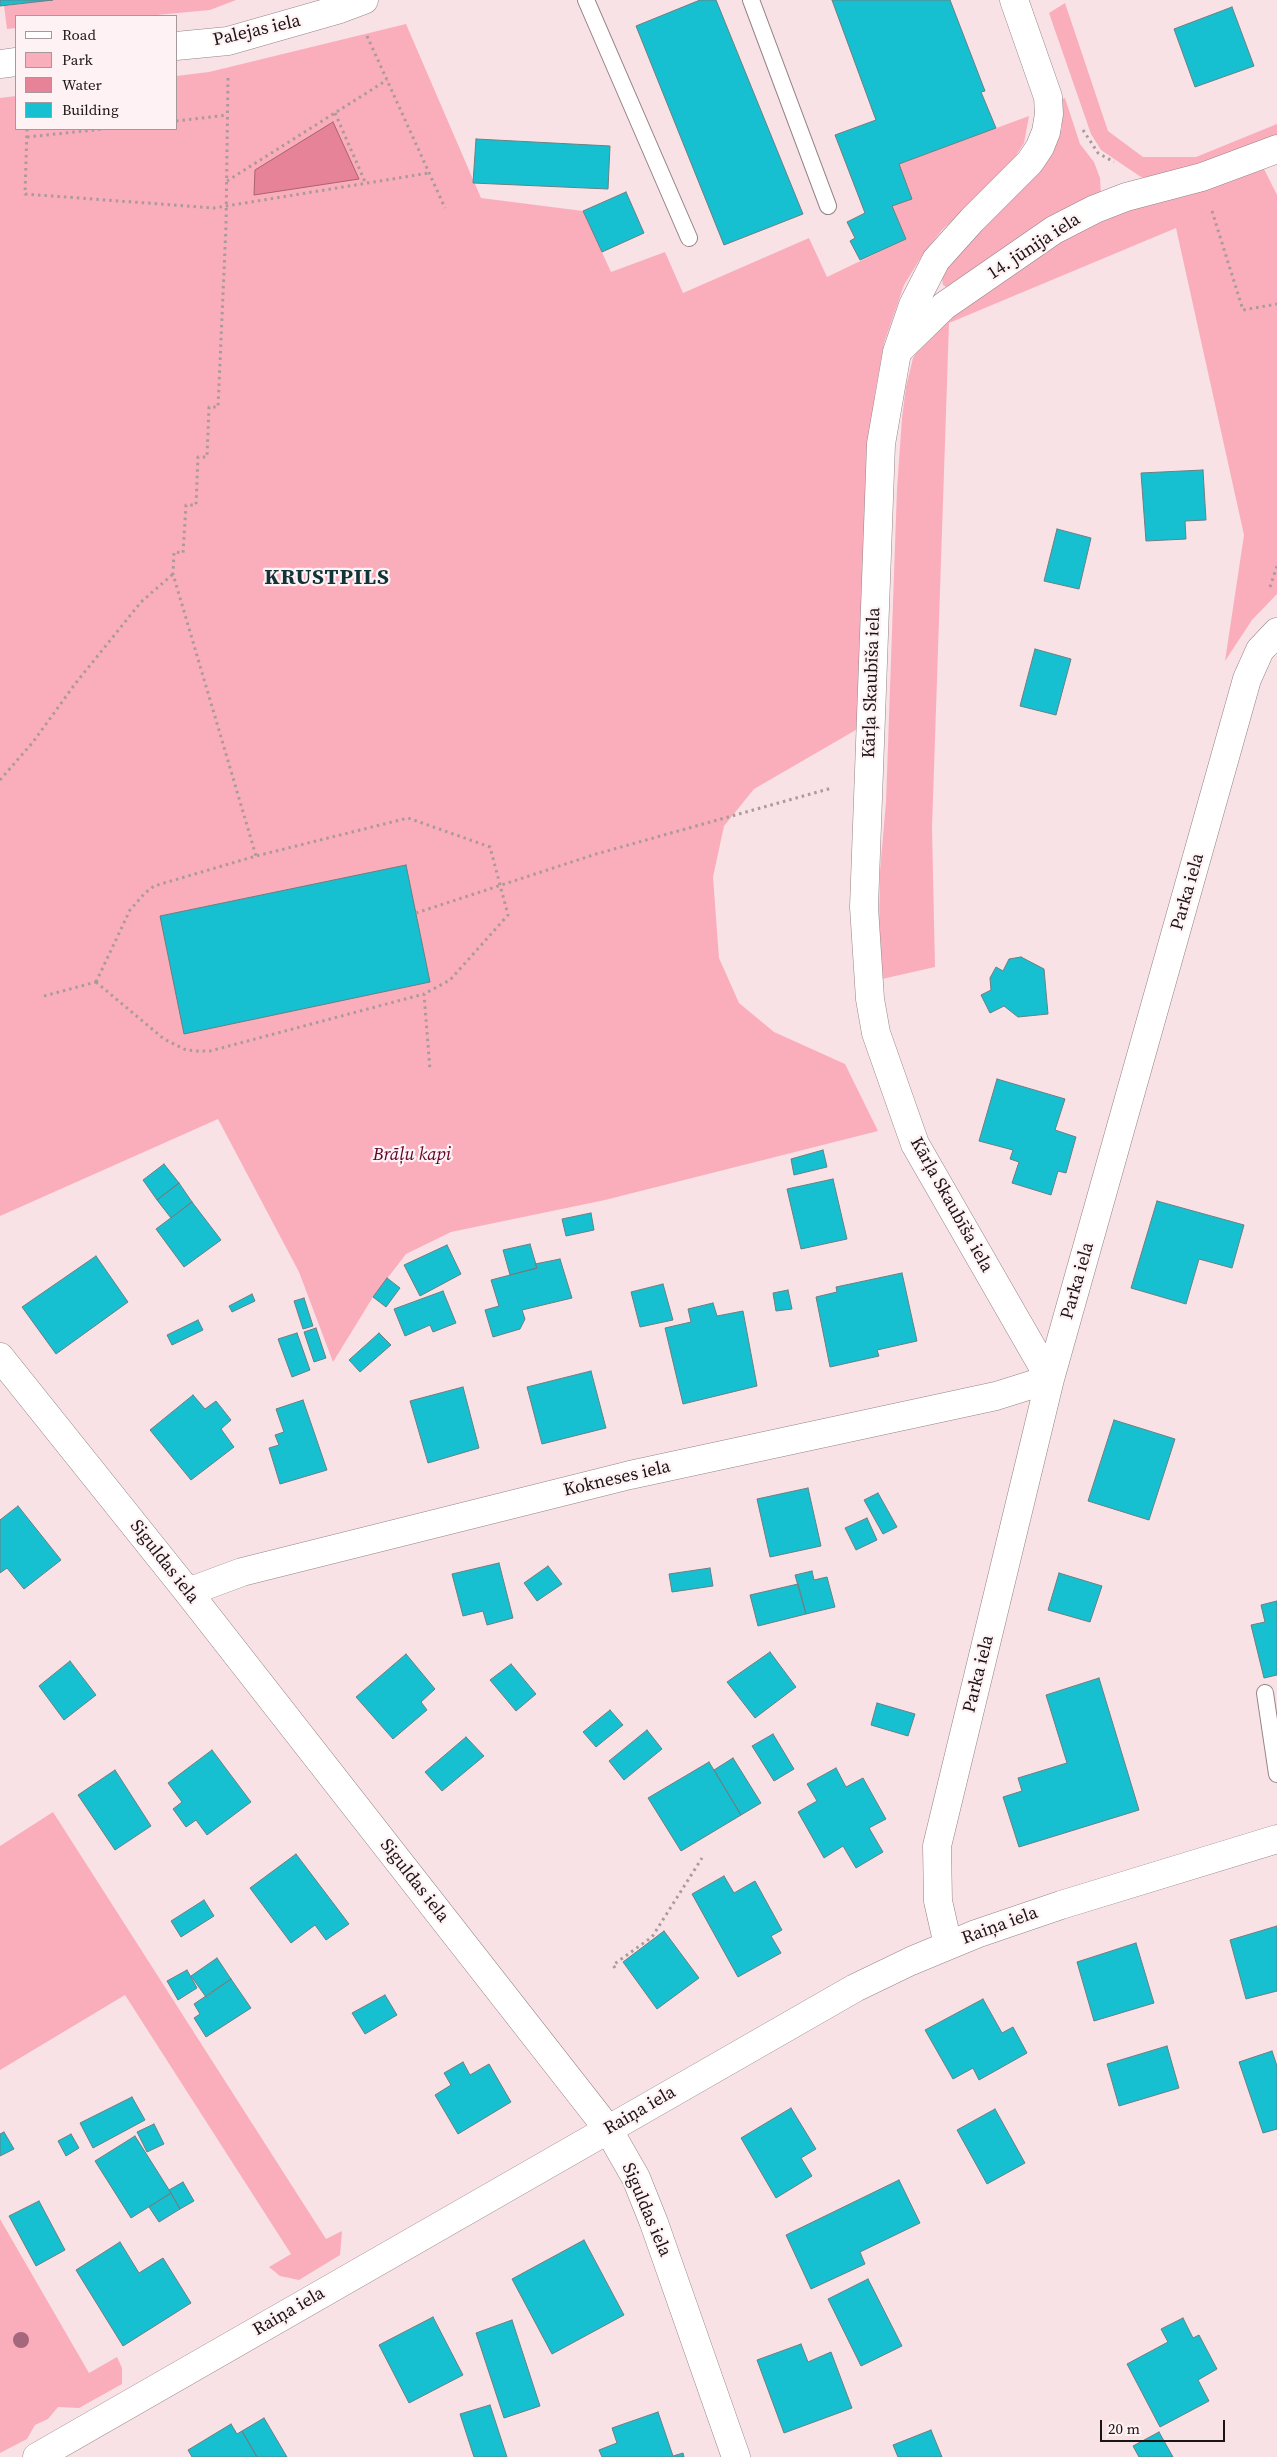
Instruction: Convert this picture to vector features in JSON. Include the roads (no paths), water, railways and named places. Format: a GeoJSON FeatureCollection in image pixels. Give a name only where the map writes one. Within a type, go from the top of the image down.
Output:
{"type":"FeatureCollection","features":[{"type":"Feature","properties":{"kind":"street","name":"Kārļa Skaubīša iela"},"geometry":{"type":"LineString","coordinates":[[1014,0],[1048,96],[1050,114],[1046,132],[1040,148],[1030,162],[972,220],[936,260],[913,305],[897,352],[881,444],[864,907],[870,999],[876,1033],[915,1144],[1050,1379]]}},
{"type":"Feature","properties":{"kind":"street","name":"Palejas iela"},"geometry":{"type":"LineString","coordinates":[[178,46],[228,41],[348,3]]}},
{"type":"Feature","properties":{"kind":"street"},"geometry":{"type":"LineString","coordinates":[[0,64],[15,62]]}},
{"type":"Feature","properties":{"kind":"street","name":"14. jūnija iela"},"geometry":{"type":"LineString","coordinates":[[897,352],[944,306],[1054,230],[1095,209],[1126,197],[1202,177],[1277,149]]}},
{"type":"Feature","properties":{"kind":"street","name":"Parka iela"},"geometry":{"type":"LineString","coordinates":[[948,1945],[938,1900],[937,1846],[1050,1379],[1247,679],[1260,650],[1277,632]]}},
{"type":"Feature","properties":{"kind":"street","name":"Siguldas iela"},"geometry":{"type":"LineString","coordinates":[[0,1357],[188,1592],[608,2129],[636,2178],[654,2223],[736,2457]]}},
{"type":"Feature","properties":{"kind":"street","name":"Kokneses iela"},"geometry":{"type":"LineString","coordinates":[[188,1592],[242,1572],[630,1475],[996,1396],[1050,1379]]}},
{"type":"Feature","properties":{"kind":"street","name":"Raiņa iela"},"geometry":{"type":"LineString","coordinates":[[36,2457],[834,1998],[911,1960],[1061,1904],[1277,1839]]}},
{"type":"Feature","properties":{"kind":"lane"},"geometry":{"type":"LineString","coordinates":[[586,0],[689,238]]}},
{"type":"Feature","properties":{"kind":"lane"},"geometry":{"type":"LineString","coordinates":[[751,0],[828,206]]}},
{"type":"Feature","properties":{"kind":"lane"},"geometry":{"type":"LineString","coordinates":[[1265,1693],[1277,1774]]}},
{"type":"Feature","properties":{"kind":"water"},"geometry":{"type":"Polygon","coordinates":[[[333,122],[359,179],[254,195],[255,170],[333,122]]]}},
{"type":"Feature","properties":{"kind":"district","name":"KRUSTPILS"},"geometry":{"type":"Point","coordinates":[327,578]}},
{"type":"Feature","properties":{"kind":"park label","name":"Brāļu kapi"},"geometry":{"type":"Point","coordinates":[412,1155]}}]}
